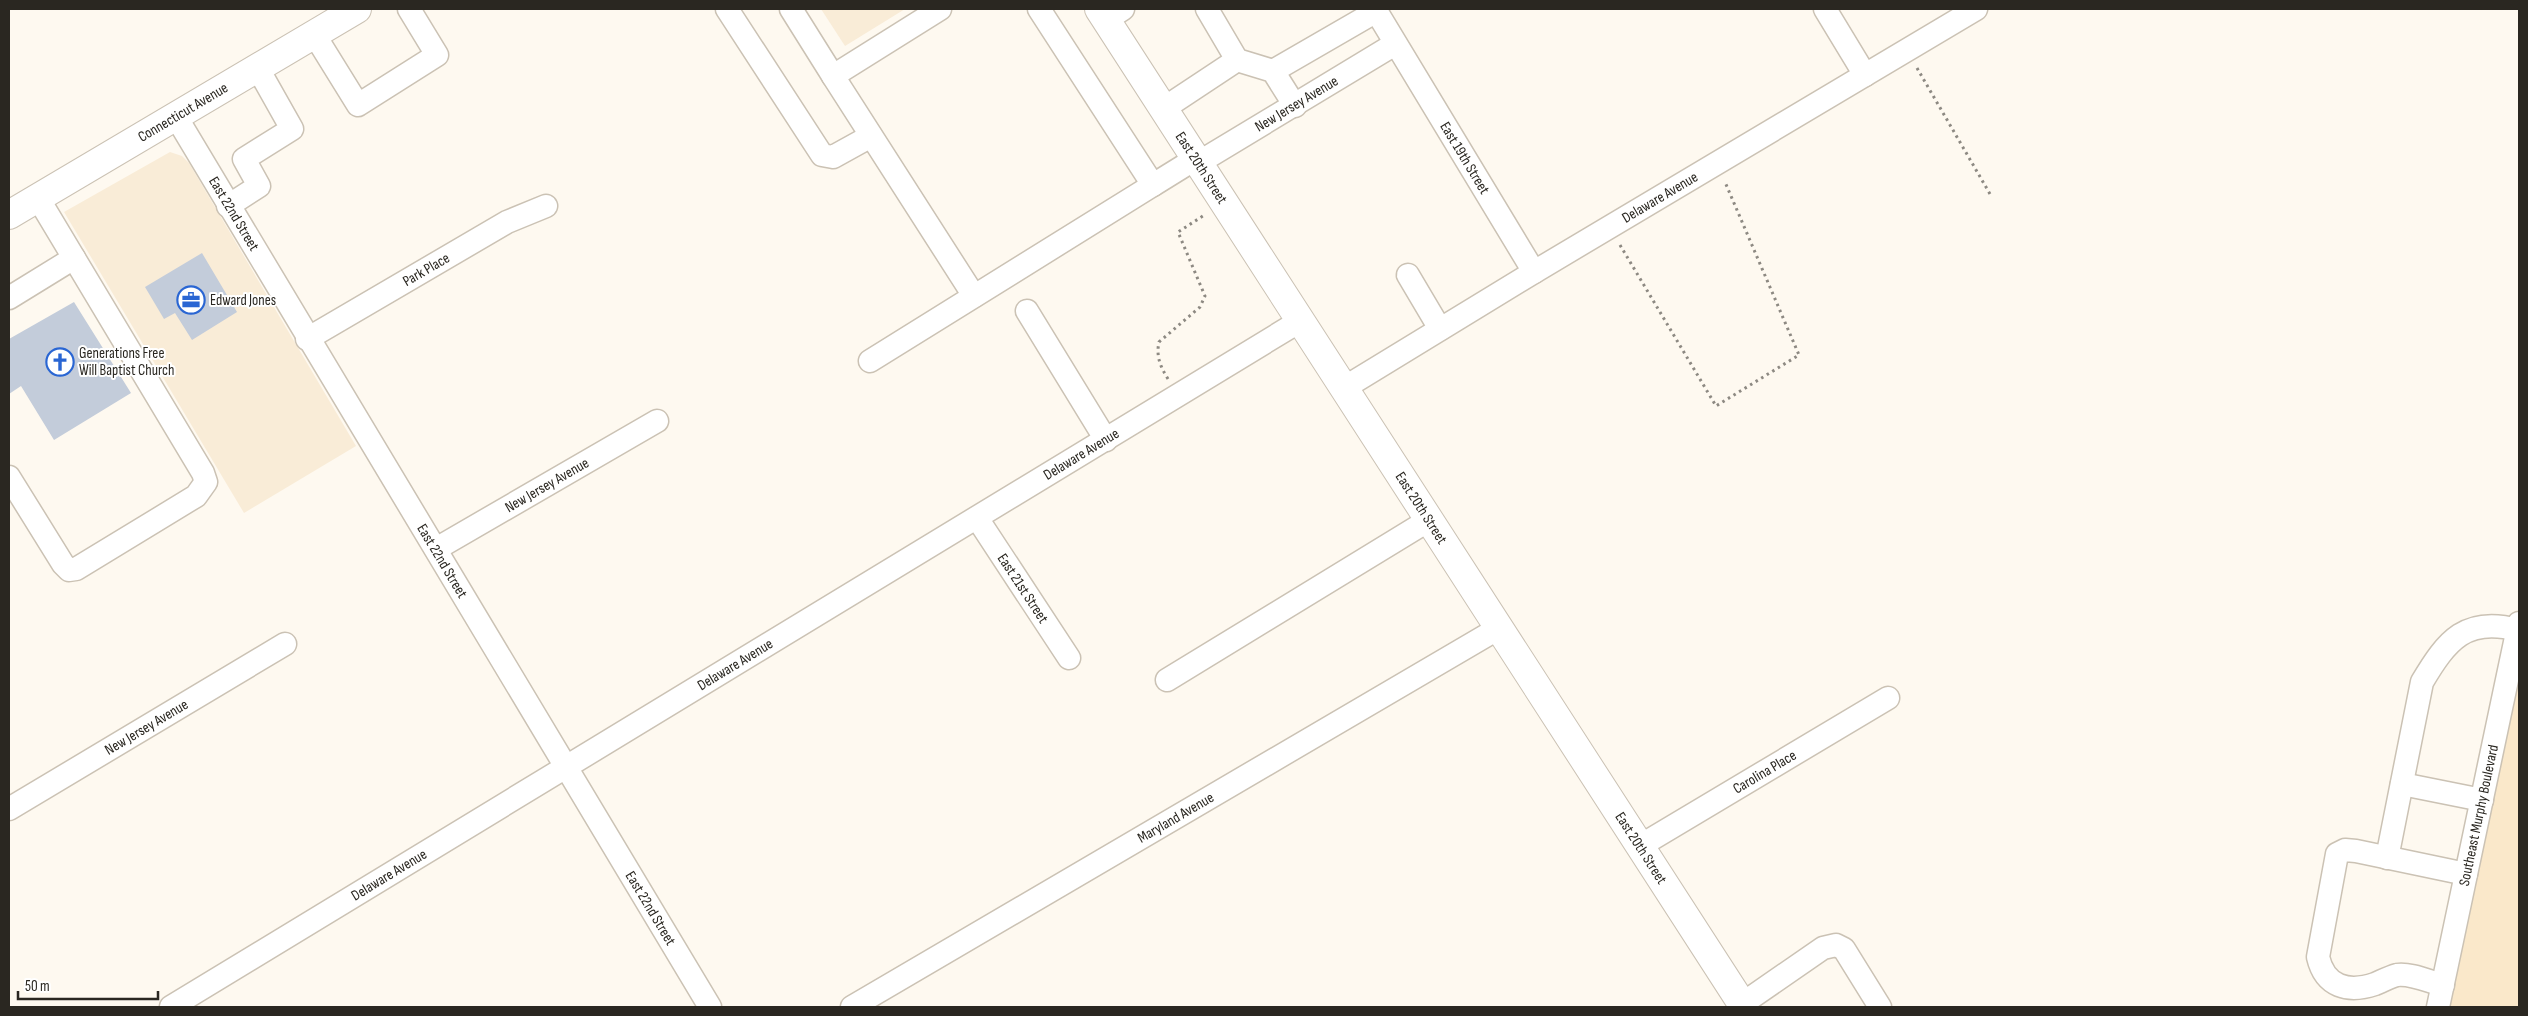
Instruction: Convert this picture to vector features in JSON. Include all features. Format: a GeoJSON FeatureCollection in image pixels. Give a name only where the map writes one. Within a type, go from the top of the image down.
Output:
{"type":"FeatureCollection","features":[{"type":"Feature","properties":{"kind":"main road","name":"Connecticut Avenue"},"geometry":{"type":"LineString","coordinates":[[9,215],[174,115],[357,9]]}},
{"type":"Feature","properties":{"kind":"main road","name":"East 20th Street"},"geometry":{"type":"LineString","coordinates":[[1110,12],[1163,109],[1196,161],[1743,1006]]}},
{"type":"Feature","properties":{"kind":"street"},"geometry":{"type":"LineString","coordinates":[[314,34],[358,105],[437,55],[409,9]]}},
{"type":"Feature","properties":{"kind":"street"},"geometry":{"type":"LineString","coordinates":[[728,9],[822,155],[833,157],[871,136]]}},
{"type":"Feature","properties":{"kind":"street"},"geometry":{"type":"LineString","coordinates":[[791,9],[974,296]]}},
{"type":"Feature","properties":{"kind":"street"},"geometry":{"type":"LineString","coordinates":[[833,76],[940,9]]}},
{"type":"Feature","properties":{"kind":"street"},"geometry":{"type":"LineString","coordinates":[[1040,9],[1153,185]]}},
{"type":"Feature","properties":{"kind":"street"},"geometry":{"type":"LineString","coordinates":[[1207,9],[1237,60],[1273,71],[1294,106]]}},
{"type":"Feature","properties":{"kind":"street"},"geometry":{"type":"LineString","coordinates":[[1825,9],[1864,75]]}},
{"type":"Feature","properties":{"kind":"street","name":"Delaware Avenue"},"geometry":{"type":"LineString","coordinates":[[1344,388],[1609,227],[1976,9]]}},
{"type":"Feature","properties":{"kind":"street"},"geometry":{"type":"LineString","coordinates":[[1273,71],[1375,10]]}},
{"type":"Feature","properties":{"kind":"street","name":"East 19th Street"},"geometry":{"type":"LineString","coordinates":[[1375,10],[1534,272]]}},
{"type":"Feature","properties":{"kind":"street","name":"New Jersey Avenue"},"geometry":{"type":"LineString","coordinates":[[870,361],[1153,185],[1294,106],[1395,44]]}},
{"type":"Feature","properties":{"kind":"street"},"geometry":{"type":"LineString","coordinates":[[1163,109],[1237,60]]}},
{"type":"Feature","properties":{"kind":"street"},"geometry":{"type":"LineString","coordinates":[[228,206],[259,186],[244,159],[292,130],[258,67]]}},
{"type":"Feature","properties":{"kind":"street","name":"East 22nd Street"},"geometry":{"type":"LineString","coordinates":[[174,115],[307,339],[436,549],[565,769],[710,1007]]}},
{"type":"Feature","properties":{"kind":"street"},"geometry":{"type":"LineString","coordinates":[[9,477],[63,564],[70,570],[76,569],[196,496],[206,482],[203,473],[38,198]]}},
{"type":"Feature","properties":{"kind":"street","name":"Park Place"},"geometry":{"type":"LineString","coordinates":[[307,339],[506,222],[546,206]]}},
{"type":"Feature","properties":{"kind":"street"},"geometry":{"type":"LineString","coordinates":[[9,298],[74,258]]}},
{"type":"Feature","properties":{"kind":"street"},"geometry":{"type":"LineString","coordinates":[[1408,275],[1440,329]]}},
{"type":"Feature","properties":{"kind":"street"},"geometry":{"type":"LineString","coordinates":[[1027,311],[1106,440]]}},
{"type":"Feature","properties":{"kind":"street","name":"Delaware Avenue"},"geometry":{"type":"LineString","coordinates":[[171,1007],[1300,321]]}},
{"type":"Feature","properties":{"kind":"street","name":"New Jersey Avenue"},"geometry":{"type":"LineString","coordinates":[[436,549],[656,421]]}},
{"type":"Feature","properties":{"kind":"street","name":"East 21st Street"},"geometry":{"type":"LineString","coordinates":[[977,518],[1069,658]]}},
{"type":"Feature","properties":{"kind":"street"},"geometry":{"type":"LineString","coordinates":[[1167,680],[1429,520]]}},
{"type":"Feature","properties":{"kind":"street"},"geometry":{"type":"LineString","coordinates":[[2387,858],[2422,682],[2436,659],[2454,638],[2477,626],[2499,625],[2519,627]]}},
{"type":"Feature","properties":{"kind":"street","name":"Southeast Murphy Boulevard"},"geometry":{"type":"LineString","coordinates":[[2438,1007],[2519,627]]}},
{"type":"Feature","properties":{"kind":"street","name":"Maryland Avenue"},"geometry":{"type":"LineString","coordinates":[[852,1007],[1499,628]]}},
{"type":"Feature","properties":{"kind":"street","name":"New Jersey Avenue"},"geometry":{"type":"LineString","coordinates":[[9,809],[285,644]]}},
{"type":"Feature","properties":{"kind":"street","name":"Carolina Place"},"geometry":{"type":"LineString","coordinates":[[1640,846],[1888,698]]}},
{"type":"Feature","properties":{"kind":"street"},"geometry":{"type":"LineString","coordinates":[[2402,784],[2482,800]]}},
{"type":"Feature","properties":{"kind":"street"},"geometry":{"type":"LineString","coordinates":[[2443,985],[2398,975],[2373,984],[2352,988],[2332,983],[2321,971],[2318,957],[2337,854],[2345,850],[2466,874]]}},
{"type":"Feature","properties":{"kind":"street"},"geometry":{"type":"LineString","coordinates":[[1743,1006],[1823,948],[1836,945],[1844,949],[1880,1007]]}},
{"type":"Feature","properties":{"kind":"path"},"geometry":{"type":"LineString","coordinates":[[1906,50],[1990,194]]}},
{"type":"Feature","properties":{"kind":"path"},"geometry":{"type":"LineString","coordinates":[[1609,227],[1716,406],[1800,355],[1717,163]]}},
{"type":"Feature","properties":{"kind":"path"},"geometry":{"type":"LineString","coordinates":[[1178,396],[1161,367],[1157,352],[1159,342],[1200,307],[1205,296],[1178,232],[1223,203]]}},
{"type":"Feature","properties":{"kind":"shaded area"},"geometry":{"type":"Polygon","coordinates":[[[821,9],[905,9],[845,46],[821,9]]]}},
{"type":"Feature","properties":{"kind":"shaded area"},"geometry":{"type":"Polygon","coordinates":[[[170,152],[182,156],[189,163],[356,446],[244,513],[64,212],[170,152]]]}},
{"type":"Feature","properties":{"kind":"shaded area"},"geometry":{"type":"Polygon","coordinates":[[[2519,673],[2519,1007],[2447,1007],[2519,673]]]}},
{"type":"Feature","properties":{"kind":"building","name":"Edward Jones"},"geometry":{"type":"Polygon","coordinates":[[[202,253],[237,312],[192,340],[175,313],[164,319],[145,287],[202,253]]]}},
{"type":"Feature","properties":{"kind":"building","name":"Generations Free Will Baptist Church"},"geometry":{"type":"Polygon","coordinates":[[[74,302],[131,393],[54,440],[21,386],[9,394],[9,339],[74,302]]]}},
{"type":"Feature","properties":{"kind":"place","name":"Edward Jones"},"geometry":{"type":"Point","coordinates":[191,300]}},
{"type":"Feature","properties":{"kind":"place","name":"Generations Free Will Baptist Church"},"geometry":{"type":"Point","coordinates":[60,362]}}]}
